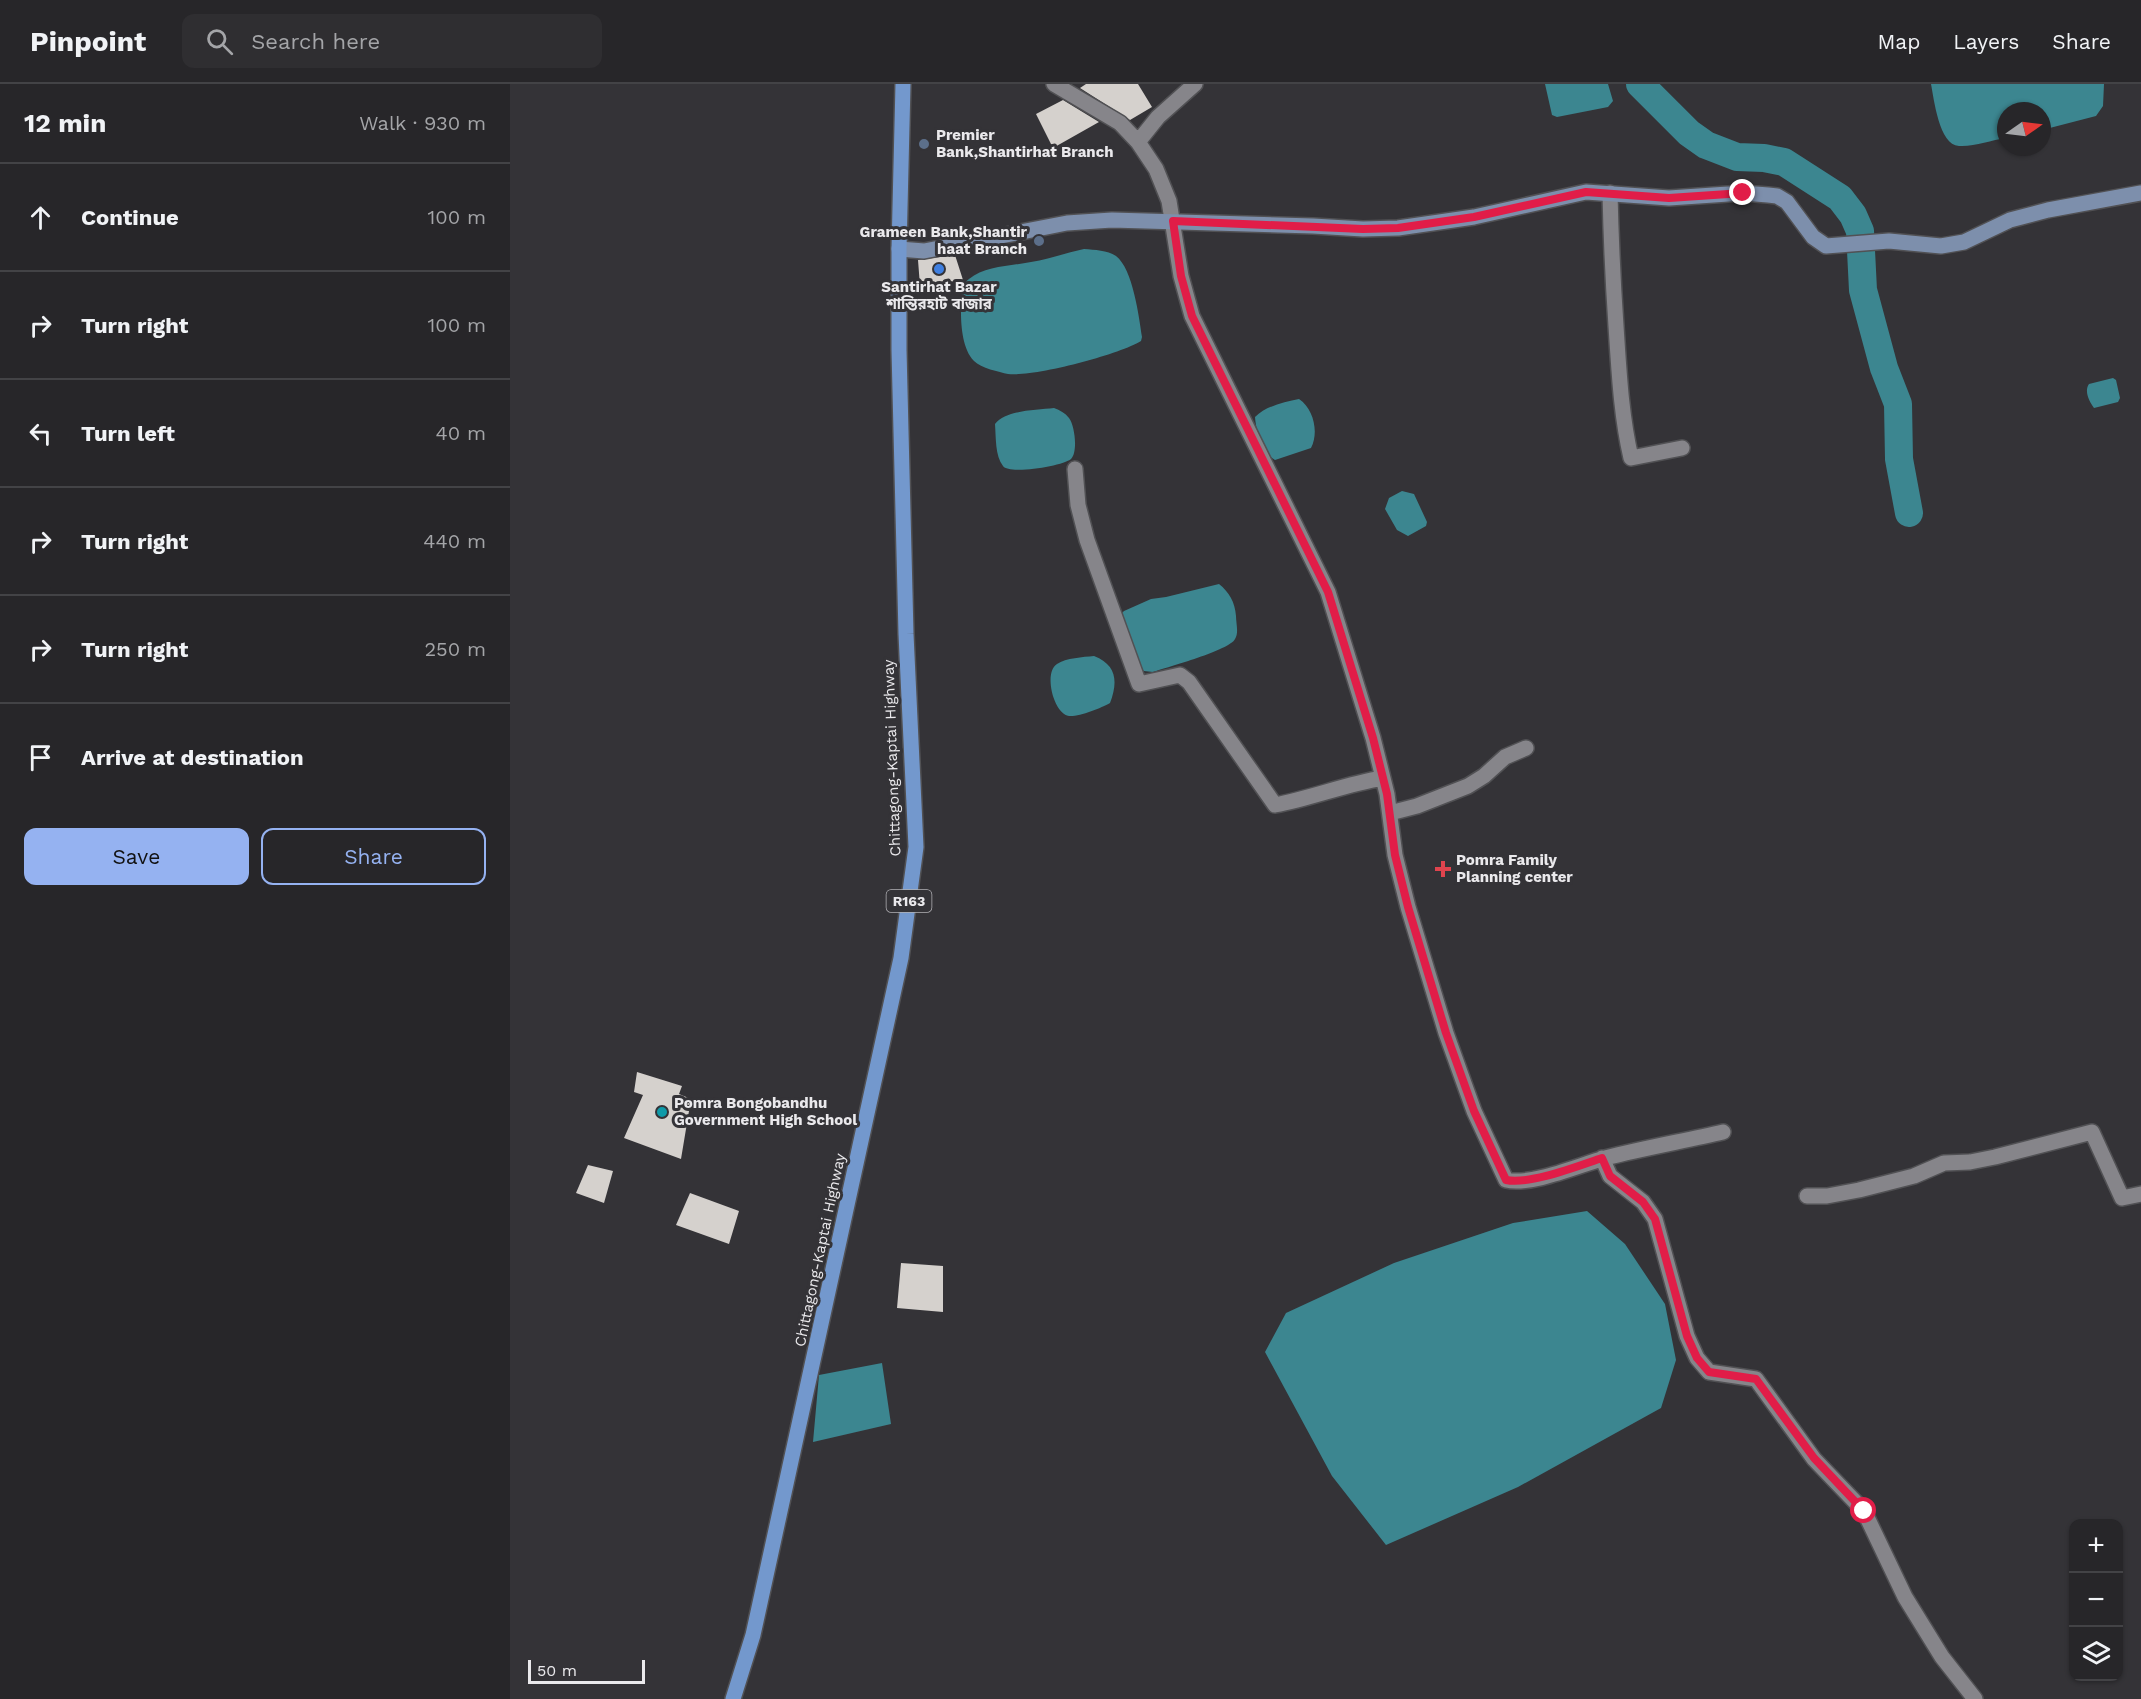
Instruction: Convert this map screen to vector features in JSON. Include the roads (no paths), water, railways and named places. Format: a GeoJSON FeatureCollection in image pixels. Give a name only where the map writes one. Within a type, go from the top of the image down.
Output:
{"type":"FeatureCollection","features":[{"type":"Feature","properties":{"kind":"main road","name":"Chittagong-Kaptai Highway"},"geometry":{"type":"LineString","coordinates":[[733,1699],[753,1635],[879,1063],[901,958],[916,847],[903,528],[899,350],[903,84]]}},
{"type":"Feature","properties":{"kind":"street"},"geometry":{"type":"LineString","coordinates":[[1054,84],[1120,123],[1138,142],[1156,169],[1169,201],[1181,276],[1192,316],[1322,576],[1348,653],[1383,778],[1395,855],[1408,907],[1446,1033],[1474,1111],[1506,1180],[1515,1182],[1534,1178],[1602,1158],[1723,1132]]}},
{"type":"Feature","properties":{"kind":"street"},"geometry":{"type":"LineString","coordinates":[[1138,142],[1158,117],[1195,84]]}},
{"type":"Feature","properties":{"kind":"street"},"geometry":{"type":"LineString","coordinates":[[899,249],[924,251],[1067,223],[1112,220],[1363,229],[1398,228],[1474,217],[1586,192],[1669,198],[1743,193],[1777,196],[1787,202],[1813,237],[1826,246],[1872,242],[1941,246],[1954,245],[2001,224],[2036,213],[2141,193]]}},
{"type":"Feature","properties":{"kind":"street"},"geometry":{"type":"LineString","coordinates":[[1610,193],[1619,374],[1631,458],[1682,448]]}},
{"type":"Feature","properties":{"kind":"street"},"geometry":{"type":"LineString","coordinates":[[1075,469],[1078,505],[1087,540],[1139,684],[1180,675],[1189,682],[1275,805],[1354,783],[1383,778]]}},
{"type":"Feature","properties":{"kind":"street"},"geometry":{"type":"LineString","coordinates":[[1390,813],[1417,806],[1468,786],[1484,776],[1505,757],[1526,748]]}},
{"type":"Feature","properties":{"kind":"street"},"geometry":{"type":"LineString","coordinates":[[1808,1196],[1827,1196],[1859,1190],[1914,1176],[1944,1163],[1970,1162],[1995,1157],[2092,1132],[2122,1198],[2141,1194]]}},
{"type":"Feature","properties":{"kind":"street"},"geometry":{"type":"LineString","coordinates":[[1602,1158],[1610,1176],[1643,1202],[1655,1219],[1687,1336],[1697,1358],[1709,1372],[1756,1379],[1814,1458],[1864,1511],[1905,1597],[1942,1657],[1975,1699]]}},
{"type":"Feature","properties":{"kind":"water"},"geometry":{"type":"Polygon","coordinates":[[[1545,84],[1608,84],[1613,101],[1608,107],[1557,117],[1552,115],[1545,84]]]}},
{"type":"Feature","properties":{"kind":"water"},"geometry":{"type":"Polygon","coordinates":[[[1931,84],[2104,84],[2103,106],[2096,116],[2051,128],[2051,102],[1997,102],[1997,140],[1971,145],[1952,144],[1942,130],[1931,84]]]}},
{"type":"Feature","properties":{"kind":"water"},"geometry":{"type":"Polygon","coordinates":[[[1084,249],[1109,253],[1122,262],[1134,294],[1141,341],[1096,358],[1037,372],[1008,374],[985,368],[974,361],[965,345],[961,325],[961,294],[966,282],[975,275],[990,269],[1038,261],[1084,249]]]}},
{"type":"Feature","properties":{"kind":"water"},"geometry":{"type":"Polygon","coordinates":[[[2113,378],[2116,380],[2120,398],[2118,402],[2094,408],[2087,393],[2089,384],[2113,378]]]}},
{"type":"Feature","properties":{"kind":"water"},"geometry":{"type":"Polygon","coordinates":[[[1299,399],[1308,409],[1314,422],[1315,435],[1311,448],[1275,460],[1263,447],[1255,417],[1270,407],[1299,399]]]}},
{"type":"Feature","properties":{"kind":"water"},"geometry":{"type":"Polygon","coordinates":[[[1054,408],[1067,416],[1073,427],[1075,445],[1071,459],[1058,464],[1025,470],[1007,469],[1003,466],[997,452],[995,424],[1000,419],[1014,413],[1054,408]]]}},
{"type":"Feature","properties":{"kind":"water"},"geometry":{"type":"Polygon","coordinates":[[[1402,491],[1414,494],[1427,522],[1426,526],[1408,536],[1397,530],[1385,509],[1389,498],[1402,491]]]}},
{"type":"Feature","properties":{"kind":"water"},"geometry":{"type":"Polygon","coordinates":[[[1219,584],[1226,590],[1234,606],[1237,634],[1231,643],[1211,653],[1153,672],[1144,671],[1137,665],[1121,614],[1124,611],[1151,599],[1219,584]]]}},
{"type":"Feature","properties":{"kind":"water"},"geometry":{"type":"Polygon","coordinates":[[[1094,656],[1107,664],[1114,675],[1114,688],[1110,703],[1078,715],[1064,714],[1052,693],[1053,669],[1065,660],[1094,656]]]}},
{"type":"Feature","properties":{"kind":"water"},"geometry":{"type":"Polygon","coordinates":[[[1587,1211],[1625,1244],[1665,1304],[1676,1360],[1661,1408],[1518,1487],[1386,1545],[1332,1476],[1265,1352],[1286,1313],[1394,1263],[1513,1223],[1587,1211]]]}},
{"type":"Feature","properties":{"kind":"water"},"geometry":{"type":"Polygon","coordinates":[[[882,1363],[891,1424],[813,1442],[819,1375],[882,1363]]]}},
{"type":"Feature","properties":{"kind":"waterway"},"geometry":{"type":"LineString","coordinates":[[1640,84],[1689,133],[1706,145],[1737,157],[1764,158],[1784,162],[1840,198],[1853,215],[1860,231],[1863,290],[1884,368],[1898,404],[1899,459],[1909,513]]}},
{"type":"Feature","properties":{"kind":"place","name":"Premier Bank,Shantirhat Branch"},"geometry":{"type":"Point","coordinates":[924,144]}},
{"type":"Feature","properties":{"kind":"place","name":"Grameen Bank,Shantir haat Branch"},"geometry":{"type":"Point","coordinates":[1039,241]}},
{"type":"Feature","properties":{"kind":"place","name":"Santirhat Bazar শান্তিরহাট বাজার"},"geometry":{"type":"Point","coordinates":[939,269]}},
{"type":"Feature","properties":{"kind":"place","name":"Pomra Family Planning center"},"geometry":{"type":"Point","coordinates":[1443,869]}},
{"type":"Feature","properties":{"kind":"place","name":"Pomra Bongobandhu Government High School"},"geometry":{"type":"Point","coordinates":[662,1112]}}]}
